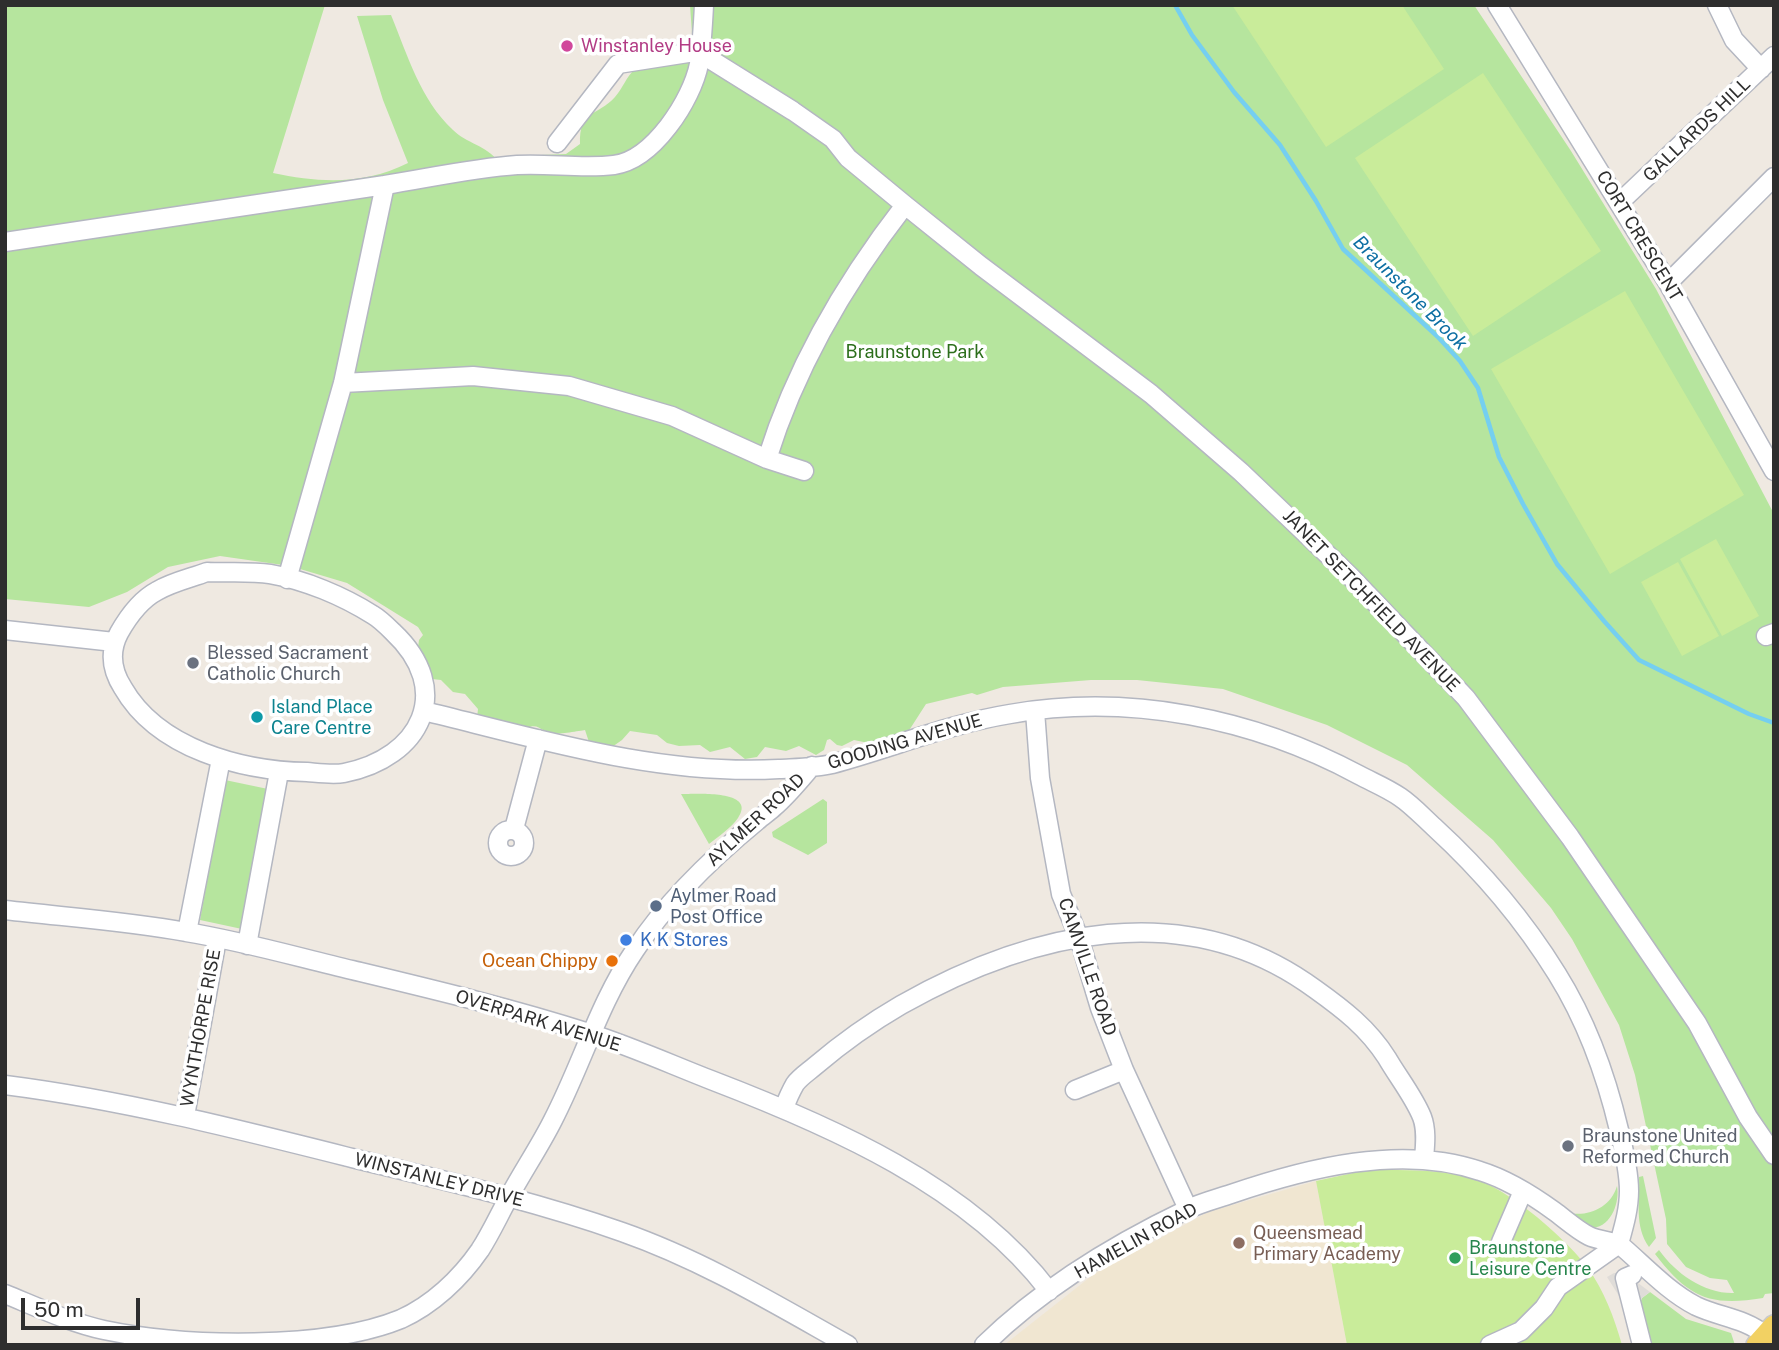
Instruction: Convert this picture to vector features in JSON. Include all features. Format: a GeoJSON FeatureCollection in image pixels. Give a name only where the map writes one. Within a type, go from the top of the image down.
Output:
{"type":"FeatureCollection","features":[{"type":"Feature","properties":{"kind":"street"},"geometry":{"type":"LineString","coordinates":[[5,242],[516,165],[615,165],[632,160],[648,148],[675,116],[694,78],[700,53],[704,5]]}},
{"type":"Feature","properties":{"kind":"street","name":"CORT CRESCENT"},"geometry":{"type":"LineString","coordinates":[[1497,5],[1668,283],[1774,471]]}},
{"type":"Feature","properties":{"kind":"street"},"geometry":{"type":"LineString","coordinates":[[1717,5],[1734,40],[1767,62]]}},
{"type":"Feature","properties":{"kind":"street"},"geometry":{"type":"LineString","coordinates":[[557,143],[618,64],[700,53]]}},
{"type":"Feature","properties":{"kind":"street","name":"JANET SETCHFIELD AVENUE"},"geometry":{"type":"LineString","coordinates":[[700,53],[793,110],[833,139],[848,158],[981,266],[1151,394],[1241,472],[1350,576],[1466,698],[1570,837],[1688,1009],[1748,1117],[1774,1155]]}},
{"type":"Feature","properties":{"kind":"street","name":"GALLARDS HILL"},"geometry":{"type":"LineString","coordinates":[[1619,203],[1767,62]]}},
{"type":"Feature","properties":{"kind":"street"},"geometry":{"type":"LineString","coordinates":[[1668,283],[1774,177]]}},
{"type":"Feature","properties":{"kind":"street"},"geometry":{"type":"LineString","coordinates":[[287,579],[343,383],[386,185]]}},
{"type":"Feature","properties":{"kind":"street"},"geometry":{"type":"LineString","coordinates":[[767,459],[793,387],[846,287],[905,205]]}},
{"type":"Feature","properties":{"kind":"street"},"geometry":{"type":"LineString","coordinates":[[343,383],[473,376],[569,386],[672,416],[767,459],[804,471]]}},
{"type":"Feature","properties":{"kind":"street"},"geometry":{"type":"LineString","coordinates":[[207,572],[269,574],[329,592],[375,615],[406,644],[420,667],[426,685],[424,711],[415,730],[399,749],[377,764],[341,773],[279,772],[221,759],[188,745],[152,723],[127,696],[115,675],[114,642],[128,615],[157,591],[207,572]]}},
{"type":"Feature","properties":{"kind":"street"},"geometry":{"type":"LineString","coordinates":[[5,630],[114,642]]}},
{"type":"Feature","properties":{"kind":"street","name":"GOODING AVENUE"},"geometry":{"type":"LineString","coordinates":[[424,711],[538,739],[675,767],[775,770],[829,765],[943,728],[1035,710],[1070,707],[1144,707],[1223,721],[1319,754],[1400,797],[1455,846],[1506,901],[1564,985],[1583,1020],[1609,1090],[1625,1153],[1629,1190],[1626,1220],[1619,1244]]}},
{"type":"Feature","properties":{"kind":"street","name":"CAMVILLE ROAD"},"geometry":{"type":"LineString","coordinates":[[1035,710],[1040,778],[1061,894],[1079,938],[1100,1009],[1124,1070],[1188,1209]]}},
{"type":"Feature","properties":{"kind":"street"},"geometry":{"type":"LineString","coordinates":[[514,829],[538,739]]}},
{"type":"Feature","properties":{"kind":"street","name":"WYNTHORPE RISE"},"geometry":{"type":"LineString","coordinates":[[187,932],[221,759]]}},
{"type":"Feature","properties":{"kind":"street","name":"AYLMER ROAD"},"geometry":{"type":"LineString","coordinates":[[5,1294],[102,1330],[146,1341],[301,1341],[375,1330],[429,1303],[455,1281],[492,1231],[554,1119],[590,1033],[629,958],[674,900],[714,859],[774,807],[812,766]]}},
{"type":"Feature","properties":{"kind":"street","name":"WYNTHORPE RISE"},"geometry":{"type":"LineString","coordinates":[[247,945],[279,772]]}},
{"type":"Feature","properties":{"kind":"street","name":"OVERPARK AVENUE"},"geometry":{"type":"LineString","coordinates":[[5,910],[187,932],[421,986],[590,1033],[783,1108],[833,1131],[933,1188],[1005,1241],[1030,1265],[1049,1291]]}},
{"type":"Feature","properties":{"kind":"street"},"geometry":{"type":"LineString","coordinates":[[783,1108],[796,1083],[831,1052],[874,1021],[964,973],[1020,953],[1079,938],[1123,931],[1157,931],[1192,936],[1244,950],[1295,974],[1347,1012],[1364,1027],[1381,1050],[1423,1118],[1426,1136],[1424,1159]]}},
{"type":"Feature","properties":{"kind":"street","name":"WYNTHORPE RISE"},"geometry":{"type":"LineString","coordinates":[[185,1116],[218,939]]}},
{"type":"Feature","properties":{"kind":"street"},"geometry":{"type":"LineString","coordinates":[[1075,1090],[1124,1070]]}},
{"type":"Feature","properties":{"kind":"street","name":"WINSTANLEY DRIVE"},"geometry":{"type":"LineString","coordinates":[[5,1085],[185,1116],[509,1197],[623,1232],[721,1274],[848,1345]]}},
{"type":"Feature","properties":{"kind":"street","name":"HAMELIN ROAD"},"geometry":{"type":"LineString","coordinates":[[984,1345],[1049,1291],[1117,1247],[1188,1209],[1261,1184],[1321,1169],[1371,1161],[1424,1159],[1479,1170],[1523,1191],[1589,1237],[1619,1244]]}},
{"type":"Feature","properties":{"kind":"street"},"geometry":{"type":"LineString","coordinates":[[1501,1242],[1523,1191]]}},
{"type":"Feature","properties":{"kind":"street"},"geometry":{"type":"LineString","coordinates":[[1490,1345],[1521,1331],[1544,1308],[1558,1287],[1619,1244],[1679,1295],[1697,1306],[1744,1321],[1765,1335]]}},
{"type":"Feature","properties":{"kind":"street"},"geometry":{"type":"LineString","coordinates":[[1632,1275],[1625,1278],[1642,1345]]}},
{"type":"Feature","properties":{"kind":"shaded area","name":"Queensmead Primary Academy"},"geometry":{"type":"Polygon","coordinates":[[[1316,1181],[1347,1345],[1004,1345],[1094,1274],[1208,1212],[1316,1181]]]}},
{"type":"Feature","properties":{"kind":"shaded area"},"geometry":{"type":"Polygon","coordinates":[[[1614,1273],[1626,1274],[1650,1292],[1626,1319],[1619,1296],[1607,1277],[1614,1273]]]}},
{"type":"Feature","properties":{"kind":"green space","name":"Braunstone Park"},"geometry":{"type":"Polygon","coordinates":[[[5,5],[325,5],[273,173],[308,179],[342,180],[375,175],[408,163],[383,100],[357,16],[391,15],[416,76],[432,105],[453,130],[498,161],[566,154],[580,144],[580,133],[586,119],[615,97],[635,69],[693,48],[690,5],[1474,5],[1571,151],[1656,289],[1774,514],[1774,1293],[1765,1294],[1763,1298],[1728,1301],[1701,1296],[1678,1280],[1655,1254],[1659,1250],[1674,1267],[1702,1286],[1734,1293],[1727,1280],[1710,1278],[1686,1267],[1667,1244],[1666,1219],[1635,1075],[1619,1025],[1572,939],[1551,908],[1493,840],[1407,765],[1327,725],[1223,689],[1137,680],[1091,680],[1003,687],[977,695],[972,693],[926,704],[908,732],[873,744],[854,740],[842,746],[830,739],[827,740],[824,750],[816,755],[799,746],[786,751],[765,747],[757,757],[745,759],[730,747],[710,752],[700,745],[679,746],[667,743],[657,735],[630,731],[612,747],[589,742],[585,730],[554,734],[535,726],[527,728],[477,718],[478,709],[465,694],[453,692],[441,680],[432,679],[421,671],[416,662],[419,640],[423,635],[418,627],[347,583],[290,566],[220,556],[168,567],[127,592],[89,607],[5,599],[5,5]]]}},
{"type":"Feature","properties":{"kind":"green space"},"geometry":{"type":"Polygon","coordinates":[[[1232,5],[1402,5],[1444,69],[1326,147],[1232,5]]]}},
{"type":"Feature","properties":{"kind":"green space"},"geometry":{"type":"Polygon","coordinates":[[[1483,73],[1601,251],[1473,336],[1355,158],[1483,73]]]}},
{"type":"Feature","properties":{"kind":"green space"},"geometry":{"type":"Polygon","coordinates":[[[1625,291],[1744,495],[1610,574],[1491,369],[1625,291]]]}},
{"type":"Feature","properties":{"kind":"green space"},"geometry":{"type":"Polygon","coordinates":[[[1716,539],[1759,616],[1722,636],[1680,559],[1716,539]]]}},
{"type":"Feature","properties":{"kind":"green space"},"geometry":{"type":"Polygon","coordinates":[[[1678,562],[1719,636],[1682,656],[1641,582],[1678,562]]]}},
{"type":"Feature","properties":{"kind":"green space"},"geometry":{"type":"Polygon","coordinates":[[[225,780],[268,789],[242,929],[200,920],[225,780]]]}},
{"type":"Feature","properties":{"kind":"green space"},"geometry":{"type":"Polygon","coordinates":[[[681,794],[722,795],[739,802],[742,809],[732,825],[709,844],[681,794]]]}},
{"type":"Feature","properties":{"kind":"green space"},"geometry":{"type":"Polygon","coordinates":[[[823,799],[827,802],[827,843],[808,855],[773,837],[772,832],[823,799]]]}},
{"type":"Feature","properties":{"kind":"green space","name":"Braunstone Leisure Centre"},"geometry":{"type":"Polygon","coordinates":[[[1367,1170],[1456,1174],[1483,1182],[1516,1201],[1549,1227],[1587,1267],[1608,1304],[1622,1345],[1347,1345],[1316,1181],[1367,1170]]]}},
{"type":"Feature","properties":{"kind":"green space"},"geometry":{"type":"Polygon","coordinates":[[[1643,1176],[1656,1238],[1649,1247],[1641,1231],[1639,1213],[1639,1177],[1643,1176]]]}},
{"type":"Feature","properties":{"kind":"green space"},"geometry":{"type":"Polygon","coordinates":[[[1617,1186],[1616,1205],[1610,1218],[1600,1226],[1593,1228],[1569,1213],[1598,1209],[1610,1200],[1617,1186]]]}},
{"type":"Feature","properties":{"kind":"green space"},"geometry":{"type":"Polygon","coordinates":[[[1650,1292],[1686,1319],[1731,1333],[1735,1345],[1650,1345],[1640,1303],[1650,1292]]]}},
{"type":"Feature","properties":{"kind":"waterway","name":"Braunstone Brook"},"geometry":{"type":"LineString","coordinates":[[1175,5],[1192,35],[1234,92],[1280,145],[1343,249],[1438,337],[1460,361],[1478,388],[1499,457],[1523,504],[1557,564],[1604,621],[1639,660],[1749,714],[1774,723]]}},
{"type":"Feature","properties":{"kind":"place","name":"Winstanley House"},"geometry":{"type":"Point","coordinates":[567,46]}},
{"type":"Feature","properties":{"kind":"place","name":"Blessed Sacrament Catholic Church"},"geometry":{"type":"Point","coordinates":[193,663]}},
{"type":"Feature","properties":{"kind":"place","name":"Island Place Care Centre"},"geometry":{"type":"Point","coordinates":[257,717]}},
{"type":"Feature","properties":{"kind":"place","name":"Aylmer Road Post Office"},"geometry":{"type":"Point","coordinates":[656,906]}},
{"type":"Feature","properties":{"kind":"place","name":"K K Stores"},"geometry":{"type":"Point","coordinates":[626,940]}},
{"type":"Feature","properties":{"kind":"place","name":"Ocean Chippy"},"geometry":{"type":"Point","coordinates":[612,961]}},
{"type":"Feature","properties":{"kind":"place","name":"Braunstone United Reformed Church"},"geometry":{"type":"Point","coordinates":[1568,1146]}},
{"type":"Feature","properties":{"kind":"place","name":"Queensmead Primary Academy"},"geometry":{"type":"Point","coordinates":[1239,1243]}},
{"type":"Feature","properties":{"kind":"place","name":"Braunstone Leisure Centre"},"geometry":{"type":"Point","coordinates":[1455,1258]}}]}
